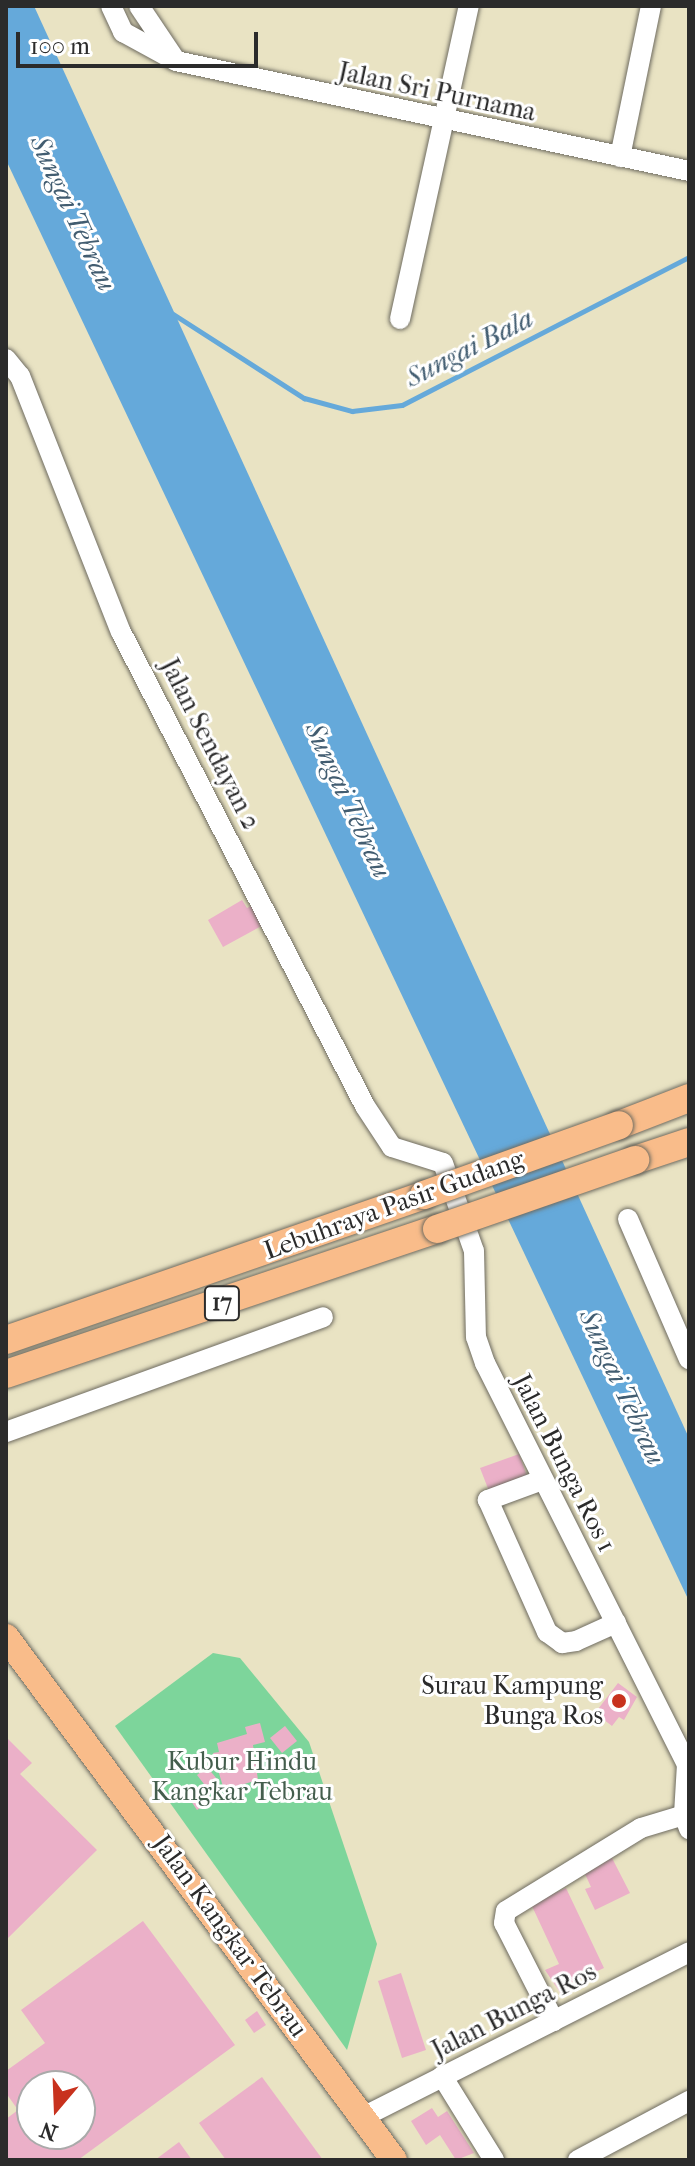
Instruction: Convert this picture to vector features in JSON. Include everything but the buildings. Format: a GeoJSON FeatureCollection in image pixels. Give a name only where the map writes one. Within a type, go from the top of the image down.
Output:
{"type":"FeatureCollection","features":[{"type":"Feature","properties":{"kind":"highway","name":"Lebuhraya Pasir Gudang"},"geometry":{"type":"LineString","coordinates":[[6,1340],[424,1195],[689,1098]]}},
{"type":"Feature","properties":{"kind":"highway","name":"Lebuhraya Pasir Gudang"},"geometry":{"type":"LineString","coordinates":[[6,1374],[689,1142]]}},
{"type":"Feature","properties":{"kind":"main road","name":"Jalan Kangkar Tebrau"},"geometry":{"type":"LineString","coordinates":[[6,1638],[394,2160]]}},
{"type":"Feature","properties":{"kind":"main road"},"geometry":{"type":"LineString","coordinates":[[6,1668],[41,1684]]}},
{"type":"Feature","properties":{"kind":"street","name":"Jalan Sri Purnama"},"geometry":{"type":"LineString","coordinates":[[111,6],[123,32],[176,61],[689,171]]}},
{"type":"Feature","properties":{"kind":"street"},"geometry":{"type":"LineString","coordinates":[[139,6],[176,61]]}},
{"type":"Feature","properties":{"kind":"street"},"geometry":{"type":"LineString","coordinates":[[400,319],[469,6]]}},
{"type":"Feature","properties":{"kind":"street"},"geometry":{"type":"LineString","coordinates":[[620,157],[651,6]]}},
{"type":"Feature","properties":{"kind":"street","name":"Jalan Sendayan 2"},"geometry":{"type":"LineString","coordinates":[[6,359],[20,376],[121,632],[365,1106],[390,1145]]}},
{"type":"Feature","properties":{"kind":"street","name":"Jalan Bunga Ros 1"},"geometry":{"type":"LineString","coordinates":[[390,1145],[443,1163],[474,1251],[476,1337],[542,1480],[687,1764],[686,1822]]}},
{"type":"Feature","properties":{"kind":"street"},"geometry":{"type":"LineString","coordinates":[[628,1219],[689,1359]]}},
{"type":"Feature","properties":{"kind":"street"},"geometry":{"type":"LineString","coordinates":[[6,1432],[323,1317]]}},
{"type":"Feature","properties":{"kind":"street"},"geometry":{"type":"LineString","coordinates":[[542,1480],[488,1500],[547,1632],[562,1643],[616,1623]]}},
{"type":"Feature","properties":{"kind":"street"},"geometry":{"type":"LineString","coordinates":[[554,2021],[504,1923],[506,1911],[641,1828],[686,1822]]}},
{"type":"Feature","properties":{"kind":"street","name":"Jalan Bunga Ros"},"geometry":{"type":"LineString","coordinates":[[363,2117],[689,1952]]}},
{"type":"Feature","properties":{"kind":"street"},"geometry":{"type":"LineString","coordinates":[[442,2076],[494,2160]]}},
{"type":"Feature","properties":{"kind":"street"},"geometry":{"type":"LineString","coordinates":[[578,2160],[689,2101]]}},
{"type":"Feature","properties":{"kind":"green space","name":"Kubur Hindu Kangkar Tebrau"},"geometry":{"type":"Polygon","coordinates":[[[213,1653],[240,1658],[309,1742],[377,1944],[347,2050],[115,1726],[213,1653]]]}},
{"type":"Feature","properties":{"kind":"water","name":"Sungai Tebrau"},"geometry":{"type":"Polygon","coordinates":[[[6,6],[34,6],[689,1438],[689,1601],[6,160],[6,6]]]}},
{"type":"Feature","properties":{"kind":"waterway","name":"Sungai Bala"},"geometry":{"type":"LineString","coordinates":[[173,314],[304,398],[352,411],[402,405],[689,257]]}},
{"type":"Feature","properties":{"kind":"place","name":"Surau Kampung Bunga Ros"},"geometry":{"type":"Point","coordinates":[619,1701]}}]}
